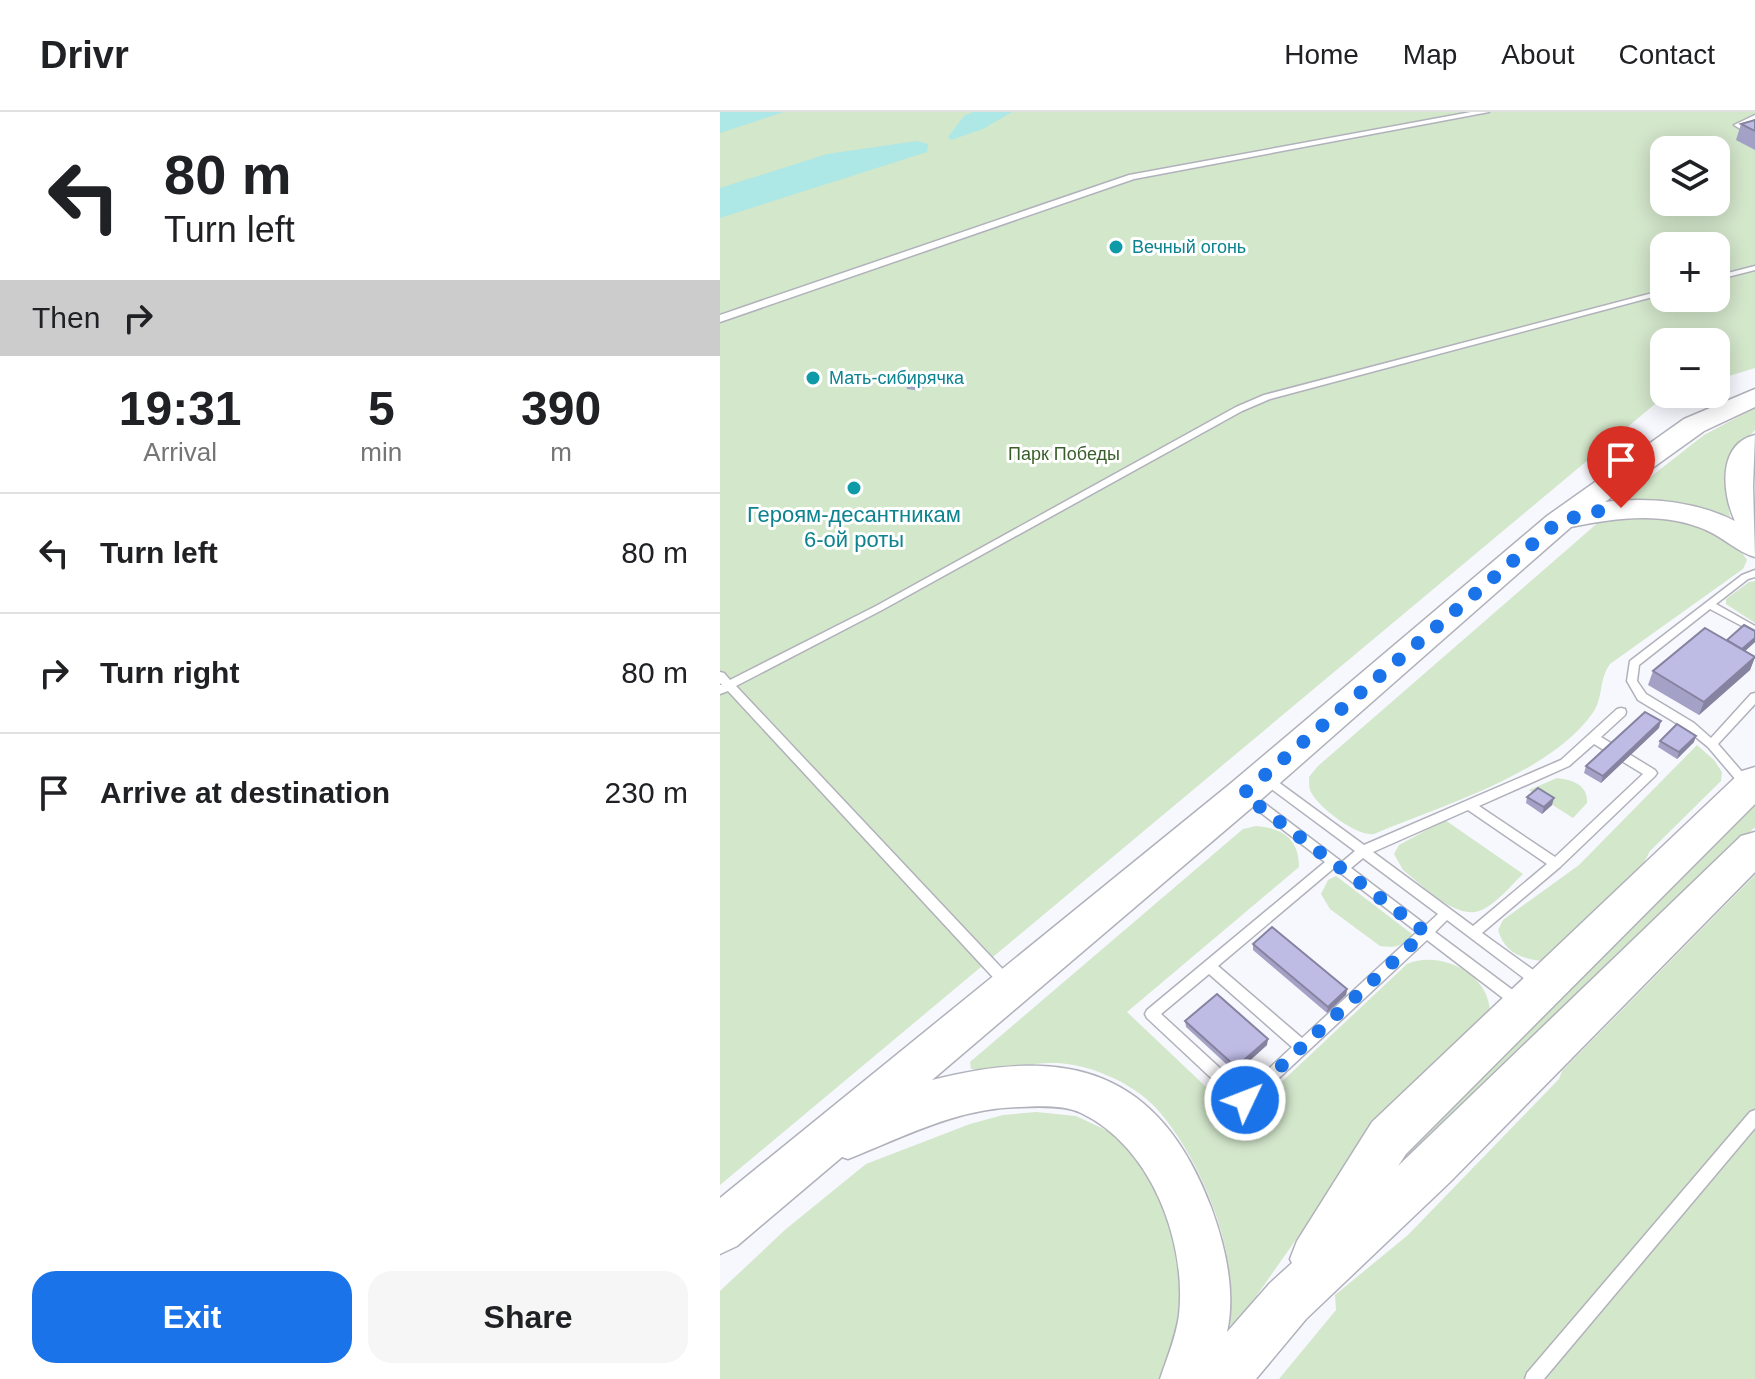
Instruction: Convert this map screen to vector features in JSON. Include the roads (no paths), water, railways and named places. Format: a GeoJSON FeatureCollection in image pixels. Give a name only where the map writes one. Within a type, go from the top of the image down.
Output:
{"type":"FeatureCollection","features":[{"type":"Feature","properties":{"kind":"main road"},"geometry":{"type":"LineString","coordinates":[[720,1229],[1253,785],[1558,522],[1694,425],[1755,397]]}},
{"type":"Feature","properties":{"kind":"main road"},"geometry":{"type":"LineString","coordinates":[[1755,443],[1737,472],[1738,492],[1755,531]]}},
{"type":"Feature","properties":{"kind":"main road"},"geometry":{"type":"LineString","coordinates":[[1558,522],[1621,508],[1660,510],[1723,525],[1755,547]]}},
{"type":"Feature","properties":{"kind":"main road"},"geometry":{"type":"LineString","coordinates":[[1288,1301],[1389,1138],[1752,784]]}},
{"type":"Feature","properties":{"kind":"main road"},"geometry":{"type":"LineString","coordinates":[[1222,1379],[1288,1301],[1433,1166],[1755,847]]}},
{"type":"Feature","properties":{"kind":"main road"},"geometry":{"type":"LineString","coordinates":[[796,1163],[866,1127],[941,1097],[1022,1084],[1084,1091],[1123,1112],[1166,1159],[1196,1233],[1206,1306],[1187,1379]]}},
{"type":"Feature","properties":{"kind":"street"},"geometry":{"type":"LineString","coordinates":[[720,319],[1132,177],[1485,112]]}},
{"type":"Feature","properties":{"kind":"lane"},"geometry":{"type":"LineString","coordinates":[[1749,132],[1737,125],[1755,117]]}},
{"type":"Feature","properties":{"kind":"lane"},"geometry":{"type":"LineString","coordinates":[[1730,274],[1755,268]]}},
{"type":"Feature","properties":{"kind":"lane"},"geometry":{"type":"LineString","coordinates":[[725,689],[1239,409],[1267,397],[1650,296]]}},
{"type":"Feature","properties":{"kind":"lane"},"geometry":{"type":"LineString","coordinates":[[1752,784],[1690,726],[1642,697],[1632,681],[1634,664],[1745,577],[1755,573]]}},
{"type":"Feature","properties":{"kind":"lane"},"geometry":{"type":"LineString","coordinates":[[1710,605],[1755,630]]}},
{"type":"Feature","properties":{"kind":"lane"},"geometry":{"type":"LineString","coordinates":[[720,676],[725,689],[1010,986]]}},
{"type":"Feature","properties":{"kind":"lane"},"geometry":{"type":"LineString","coordinates":[[1712,744],[1755,697]]}},
{"type":"Feature","properties":{"kind":"lane"},"geometry":{"type":"LineString","coordinates":[[1447,913],[1245,1100],[1152,1014],[1338,865],[1363,851],[1565,763],[1621,712]]}},
{"type":"Feature","properties":{"kind":"lane"},"geometry":{"type":"LineString","coordinates":[[1473,933],[1556,864],[1651,773],[1593,738]]}},
{"type":"Feature","properties":{"kind":"lane"},"geometry":{"type":"LineString","coordinates":[[1253,785],[1363,851],[1447,913],[1473,933],[1534,996]]}},
{"type":"Feature","properties":{"kind":"lane"},"geometry":{"type":"LineString","coordinates":[[1253,785],[1338,865],[1425,932],[1534,996]]}},
{"type":"Feature","properties":{"kind":"lane"},"geometry":{"type":"LineString","coordinates":[[1469,805],[1556,864]]}},
{"type":"Feature","properties":{"kind":"lane"},"geometry":{"type":"LineString","coordinates":[[1209,966],[1302,1047]]}},
{"type":"Feature","properties":{"kind":"lane"},"geometry":{"type":"LineString","coordinates":[[1533,1379],[1755,1117]]}},
{"type":"Feature","properties":{"kind":"water"},"geometry":{"type":"Polygon","coordinates":[[[720,112],[784,112],[720,133],[720,112]]]}},
{"type":"Feature","properties":{"kind":"water"},"geometry":{"type":"Polygon","coordinates":[[[973,112],[1012,112],[983,129],[951,140],[948,137],[964,116],[973,112]]]}},
{"type":"Feature","properties":{"kind":"water"},"geometry":{"type":"Polygon","coordinates":[[[917,141],[928,144],[927,152],[720,218],[720,188],[827,154],[917,141]]]}},
{"type":"Feature","properties":{"kind":"place","name":"Вечный огонь"},"geometry":{"type":"Point","coordinates":[1116,247]}},
{"type":"Feature","properties":{"kind":"place","name":"Мать-сибирячка"},"geometry":{"type":"Point","coordinates":[813,378]}},
{"type":"Feature","properties":{"kind":"place","name":"Героям-десантникам 6-ой роты"},"geometry":{"type":"Point","coordinates":[854,488]}},
{"type":"Feature","properties":{"kind":"park label","name":"Парк Победы"},"geometry":{"type":"Point","coordinates":[1064,454]}}]}
